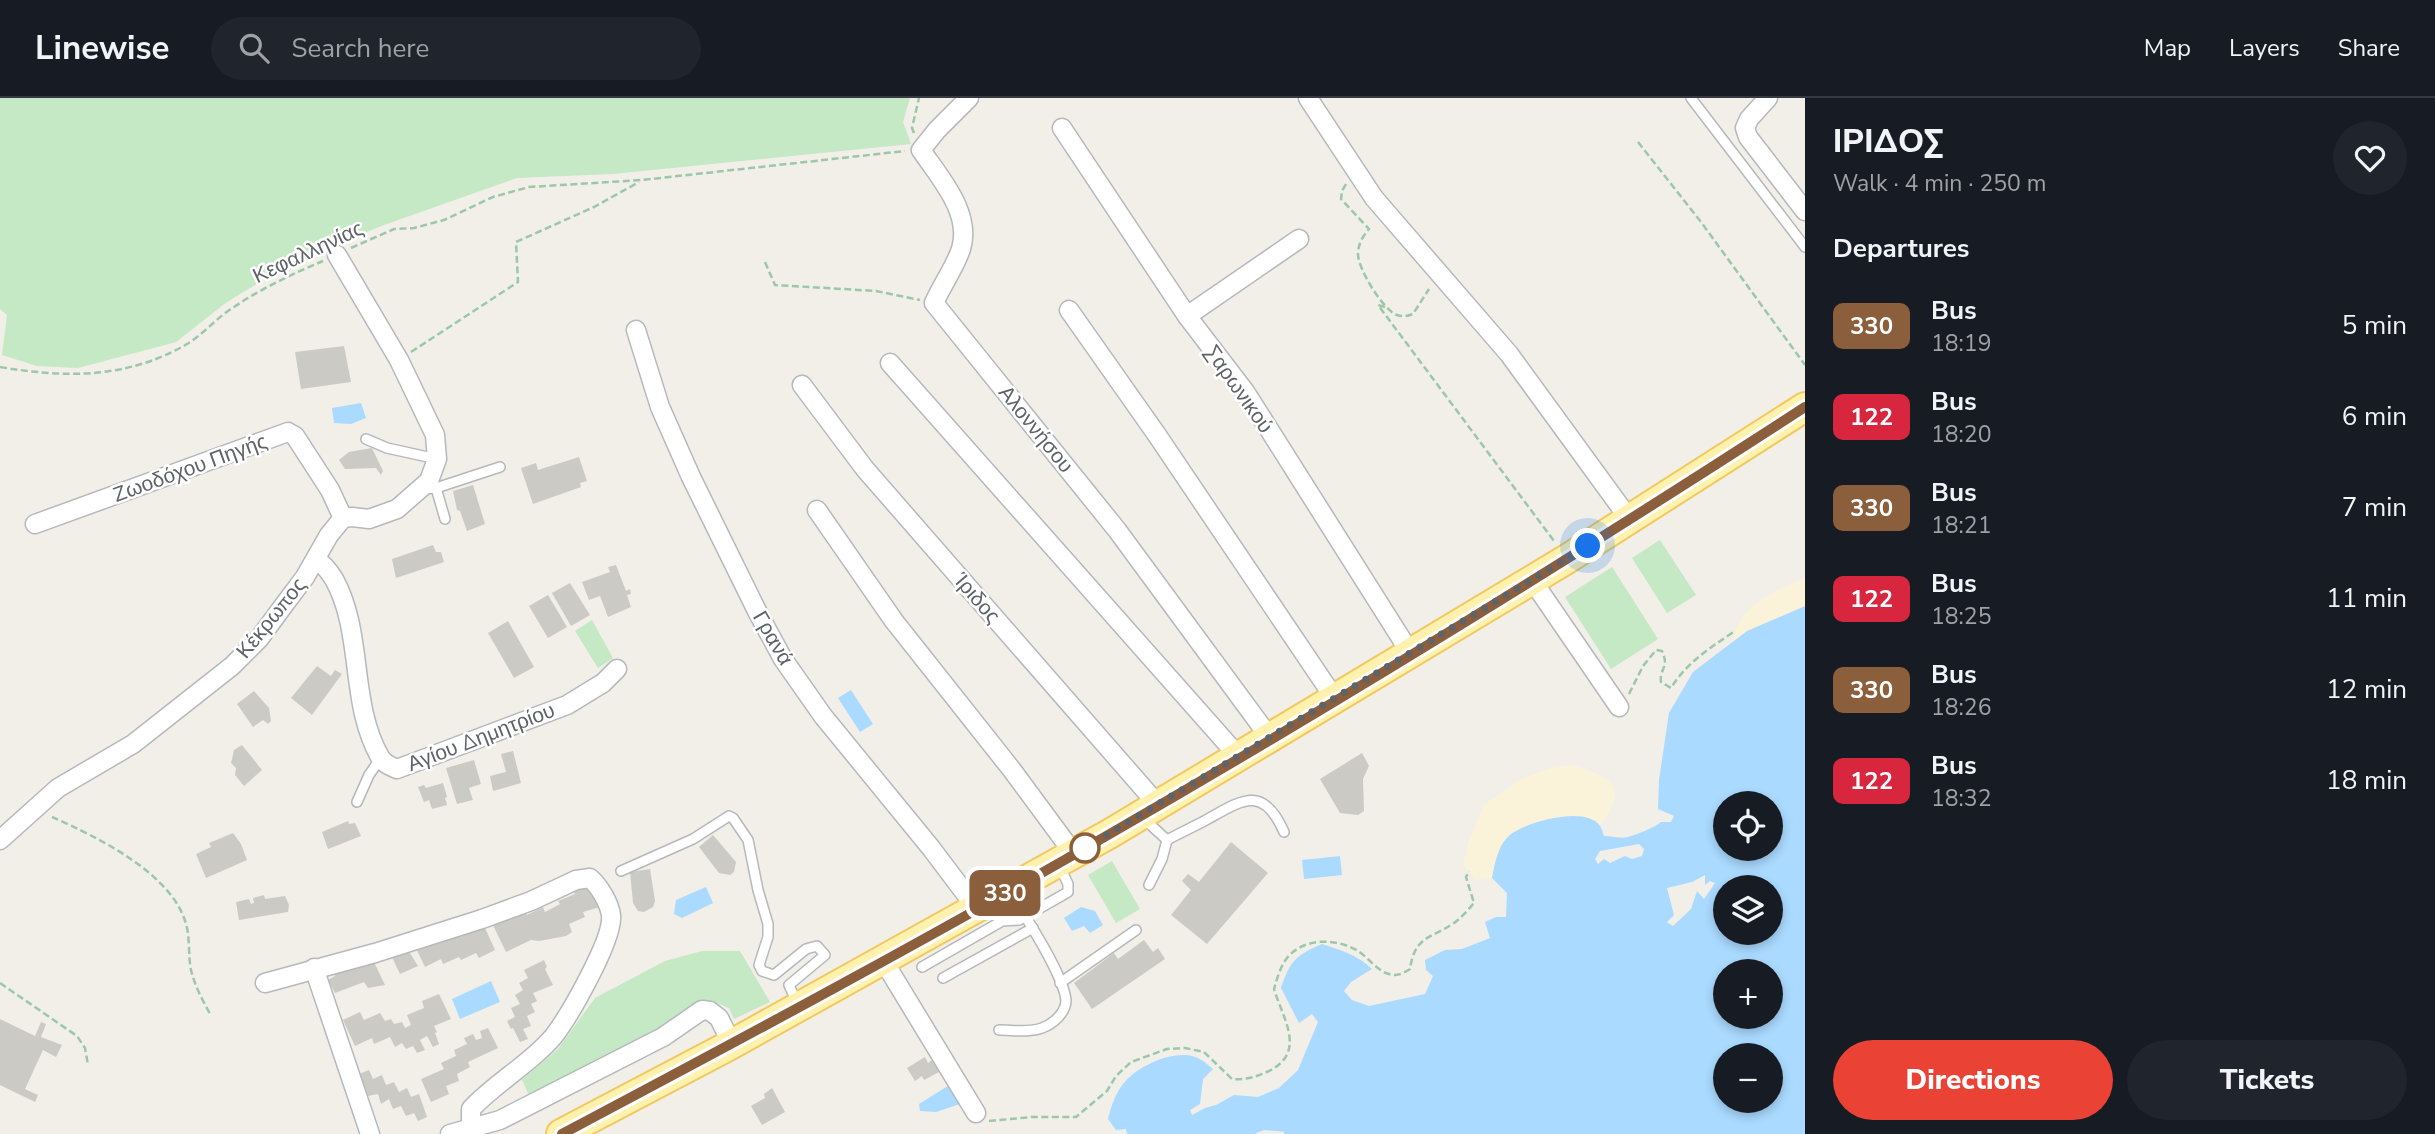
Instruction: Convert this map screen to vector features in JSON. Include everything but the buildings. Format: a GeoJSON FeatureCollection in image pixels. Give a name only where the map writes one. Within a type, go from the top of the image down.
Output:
{"type":"FeatureCollection","features":[{"type":"Feature","properties":{"kind":"main road"},"geometry":{"type":"LineString","coordinates":[[561,1134],[732,1044],[1149,811],[1567,559],[1805,407]]}},
{"type":"Feature","properties":{"kind":"street"},"geometry":{"type":"LineString","coordinates":[[934,303],[961,248],[962,227],[960,211],[921,150],[969,98]]}},
{"type":"Feature","properties":{"kind":"street"},"geometry":{"type":"LineString","coordinates":[[1768,98],[1749,119],[1745,128],[1748,137],[1805,211]]}},
{"type":"Feature","properties":{"kind":"street"},"geometry":{"type":"LineString","coordinates":[[1317,102],[1374,198],[1509,354],[1630,520]]}},
{"type":"Feature","properties":{"kind":"street","name":"Σαρωνικού"},"geometry":{"type":"LineString","coordinates":[[1062,128],[1187,316],[1246,393],[1411,654]]}},
{"type":"Feature","properties":{"kind":"street"},"geometry":{"type":"LineString","coordinates":[[1187,316],[1299,239]]}},
{"type":"Feature","properties":{"kind":"street"},"geometry":{"type":"LineString","coordinates":[[337,255],[399,360],[435,435],[438,459],[428,489],[397,509],[369,519],[343,519]]}},
{"type":"Feature","properties":{"kind":"street","name":"Αλοννήσου"},"geometry":{"type":"LineString","coordinates":[[934,303],[1117,530],[1270,738]]}},
{"type":"Feature","properties":{"kind":"street"},"geometry":{"type":"LineString","coordinates":[[1069,310],[1180,468],[1335,699]]}},
{"type":"Feature","properties":{"kind":"street","name":"Γρανά"},"geometry":{"type":"LineString","coordinates":[[636,330],[660,407],[691,477],[783,659],[823,716],[931,848],[976,909]]}},
{"type":"Feature","properties":{"kind":"street"},"geometry":{"type":"LineString","coordinates":[[890,363],[1240,757]]}},
{"type":"Feature","properties":{"kind":"street","name":"Ίριδος"},"geometry":{"type":"LineString","coordinates":[[802,385],[865,469],[1149,811]]}},
{"type":"Feature","properties":{"kind":"street","name":"Ζωοδόχου Πηγής"},"geometry":{"type":"LineString","coordinates":[[35,524],[288,432],[295,436],[321,475],[343,519]]}},
{"type":"Feature","properties":{"kind":"street"},"geometry":{"type":"LineString","coordinates":[[817,510],[1066,858]]}},
{"type":"Feature","properties":{"kind":"street","name":"Κέκρωπος"},"geometry":{"type":"LineString","coordinates":[[0,839],[58,788],[134,744],[232,666],[259,639],[316,559],[329,535],[343,519]]}},
{"type":"Feature","properties":{"kind":"street","name":"Αγίου Δημητρίου"},"geometry":{"type":"LineString","coordinates":[[316,559],[334,579],[343,602],[365,716],[380,759],[397,769],[566,705],[603,683],[617,669]]}},
{"type":"Feature","properties":{"kind":"street"},"geometry":{"type":"LineString","coordinates":[[1532,580],[1619,707]]}},
{"type":"Feature","properties":{"kind":"street"},"geometry":{"type":"LineString","coordinates":[[265,983],[375,953],[482,919],[531,901],[576,880],[590,878],[599,886],[611,915],[609,930],[576,1001],[552,1037],[471,1109],[471,1129]]}},
{"type":"Feature","properties":{"kind":"street"},"geometry":{"type":"LineString","coordinates":[[883,960],[976,1113]]}},
{"type":"Feature","properties":{"kind":"street"},"geometry":{"type":"LineString","coordinates":[[314,968],[370,1134]]}},
{"type":"Feature","properties":{"kind":"street"},"geometry":{"type":"LineString","coordinates":[[450,1134],[500,1120],[663,1037],[702,1010],[710,1011],[719,1018],[732,1044]]}},
{"type":"Feature","properties":{"kind":"lane"},"geometry":{"type":"LineString","coordinates":[[1690,98],[1805,247]]}},
{"type":"Feature","properties":{"kind":"lane"},"geometry":{"type":"LineString","coordinates":[[366,439],[387,448],[438,459]]}},
{"type":"Feature","properties":{"kind":"lane"},"geometry":{"type":"LineString","coordinates":[[444,519],[428,489],[500,467]]}},
{"type":"Feature","properties":{"kind":"lane"},"geometry":{"type":"LineString","coordinates":[[357,803],[369,775],[380,759]]}},
{"type":"Feature","properties":{"kind":"lane"},"geometry":{"type":"LineString","coordinates":[[1167,840],[1231,805],[1247,800],[1270,808],[1276,814],[1284,832]]}},
{"type":"Feature","properties":{"kind":"lane"},"geometry":{"type":"LineString","coordinates":[[1149,811],[1167,840],[1162,859],[1149,885]]}},
{"type":"Feature","properties":{"kind":"lane"},"geometry":{"type":"LineString","coordinates":[[621,871],[693,839],[729,816],[733,818],[748,840],[768,924],[768,937],[759,965],[762,971],[774,975],[806,948],[817,946],[825,955],[789,985],[799,1007]]}},
{"type":"Feature","properties":{"kind":"lane"},"geometry":{"type":"LineString","coordinates":[[922,967],[1002,921],[1019,920],[1068,892],[1066,858]]}},
{"type":"Feature","properties":{"kind":"lane"},"geometry":{"type":"LineString","coordinates":[[999,1030],[1028,1031],[1042,1028],[1055,1022],[1066,1001],[1060,983],[1025,916]]}},
{"type":"Feature","properties":{"kind":"lane"},"geometry":{"type":"LineString","coordinates":[[943,978],[1033,928]]}},
{"type":"Feature","properties":{"kind":"lane"},"geometry":{"type":"LineString","coordinates":[[1060,983],[1136,930]]}},
{"type":"Feature","properties":{"kind":"path"},"geometry":{"type":"LineString","coordinates":[[919,98],[912,128],[921,150]]}},
{"type":"Feature","properties":{"kind":"path"},"geometry":{"type":"LineString","coordinates":[[1638,142],[1701,222],[1805,365]]}},
{"type":"Feature","properties":{"kind":"path","name":"Κεφαλληνίας"},"geometry":{"type":"LineString","coordinates":[[0,367],[80,376],[134,367],[165,356],[189,343],[226,312],[279,279],[394,229],[414,228],[444,220],[493,197],[529,187],[642,180],[921,150]]}},
{"type":"Feature","properties":{"kind":"path"},"geometry":{"type":"LineString","coordinates":[[1357,171],[1342,191],[1342,199],[1369,229],[1357,251],[1359,263],[1385,307],[1395,315],[1404,317],[1413,314],[1441,274]]}},
{"type":"Feature","properties":{"kind":"path"},"geometry":{"type":"LineString","coordinates":[[399,360],[518,282],[516,242],[594,207],[642,180]]}},
{"type":"Feature","properties":{"kind":"path"},"geometry":{"type":"LineString","coordinates":[[765,262],[775,285],[876,291],[934,303]]}},
{"type":"Feature","properties":{"kind":"path"},"geometry":{"type":"LineString","coordinates":[[1385,307],[1378,305],[1567,559]]}},
{"type":"Feature","properties":{"kind":"path"},"geometry":{"type":"LineString","coordinates":[[1619,707],[1628,698],[1643,666],[1656,650],[1662,651],[1666,658],[1666,666],[1660,676],[1661,682],[1671,688],[1694,659],[1735,631]]}},
{"type":"Feature","properties":{"kind":"path"},"geometry":{"type":"LineString","coordinates":[[34,808],[94,838],[138,865],[163,885],[178,904],[186,925],[192,976],[211,1016]]}},
{"type":"Feature","properties":{"kind":"path"},"geometry":{"type":"LineString","coordinates":[[976,1113],[982,1122],[1032,1117],[1076,1117],[1107,1091],[1116,1076],[1131,1062],[1167,1048],[1204,1052],[1232,1079],[1246,1080],[1262,1075],[1285,1060],[1290,1048],[1289,1029],[1274,989],[1284,961],[1291,953],[1320,942],[1335,942],[1359,952],[1389,975],[1402,974],[1410,969],[1411,957],[1421,941],[1452,925],[1474,903],[1466,877],[1469,871]]}},
{"type":"Feature","properties":{"kind":"path"},"geometry":{"type":"LineString","coordinates":[[0,984],[77,1036],[85,1048],[88,1065]]}},
{"type":"Feature","properties":{"kind":"green space"},"geometry":{"type":"Polygon","coordinates":[[[0,98],[910,98],[903,122],[911,144],[613,174],[517,178],[384,225],[293,262],[227,302],[176,342],[78,368],[37,366],[2,355],[7,315],[0,309],[0,98]]]}},
{"type":"Feature","properties":{"kind":"green space"},"geometry":{"type":"Polygon","coordinates":[[[1660,540],[1696,595],[1667,613],[1632,558],[1660,540]]]}},
{"type":"Feature","properties":{"kind":"green space"},"geometry":{"type":"Polygon","coordinates":[[[1612,567],[1658,639],[1611,669],[1565,597],[1612,567]]]}},
{"type":"Feature","properties":{"kind":"green space"},"geometry":{"type":"Polygon","coordinates":[[[592,620],[613,658],[598,668],[575,631],[592,620]]]}},
{"type":"Feature","properties":{"kind":"green space"},"geometry":{"type":"Polygon","coordinates":[[[1112,861],[1140,909],[1116,923],[1088,875],[1112,861]]]}},
{"type":"Feature","properties":{"kind":"green space"},"geometry":{"type":"Polygon","coordinates":[[[702,951],[740,951],[770,1002],[734,1019],[729,1008],[704,1002],[670,1024],[530,1097],[522,1080],[558,1049],[595,998],[665,961],[702,951]]]}},
{"type":"Feature","properties":{"kind":"sand"},"geometry":{"type":"Polygon","coordinates":[[[1805,578],[1805,608],[1733,641],[1743,617],[1751,608],[1770,594],[1805,578]]]}},
{"type":"Feature","properties":{"kind":"sand"},"geometry":{"type":"Polygon","coordinates":[[[1571,765],[1596,773],[1612,784],[1615,791],[1614,800],[1600,825],[1593,820],[1556,821],[1527,826],[1515,832],[1506,842],[1492,878],[1477,880],[1463,865],[1469,841],[1484,805],[1523,778],[1551,768],[1571,765]]]}},
{"type":"Feature","properties":{"kind":"water"},"geometry":{"type":"Polygon","coordinates":[[[361,403],[366,418],[351,424],[334,423],[332,408],[361,403]]]}},
{"type":"Feature","properties":{"kind":"water"},"geometry":{"type":"Polygon","coordinates":[[[1805,606],[1805,1134],[1283,1134],[1285,1132],[1264,1130],[1254,1134],[1127,1134],[1126,1129],[1116,1130],[1108,1119],[1124,1082],[1138,1070],[1167,1057],[1191,1056],[1213,1069],[1203,1079],[1200,1104],[1190,1110],[1192,1115],[1234,1095],[1258,1097],[1279,1088],[1298,1070],[1318,1022],[1312,1014],[1299,1023],[1281,988],[1295,960],[1322,944],[1355,957],[1372,969],[1351,982],[1344,991],[1352,1000],[1369,1006],[1425,994],[1433,976],[1426,970],[1425,960],[1445,950],[1462,949],[1490,938],[1485,922],[1496,917],[1506,917],[1507,893],[1492,878],[1503,843],[1519,829],[1556,818],[1582,817],[1593,820],[1600,826],[1604,836],[1622,838],[1640,833],[1661,822],[1671,822],[1674,816],[1658,809],[1659,780],[1669,713],[1693,672],[1747,631],[1805,606]],[[1639,844],[1600,851],[1595,859],[1598,864],[1604,859],[1610,863],[1625,856],[1632,859],[1642,856],[1644,849],[1639,844]]]}},
{"type":"Feature","properties":{"kind":"water"},"geometry":{"type":"Polygon","coordinates":[[[851,690],[873,724],[860,732],[838,698],[851,690]]]}},
{"type":"Feature","properties":{"kind":"water"},"geometry":{"type":"Polygon","coordinates":[[[1340,856],[1342,875],[1304,879],[1302,860],[1340,856]]]}},
{"type":"Feature","properties":{"kind":"water"},"geometry":{"type":"Polygon","coordinates":[[[706,887],[713,903],[682,918],[674,914],[676,900],[706,887]]]}},
{"type":"Feature","properties":{"kind":"water"},"geometry":{"type":"Polygon","coordinates":[[[1081,907],[1095,911],[1103,925],[1090,933],[1084,926],[1072,931],[1064,918],[1081,907]]]}},
{"type":"Feature","properties":{"kind":"water"},"geometry":{"type":"Polygon","coordinates":[[[491,981],[500,1002],[460,1019],[452,999],[491,981]]]}},
{"type":"Feature","properties":{"kind":"water"},"geometry":{"type":"Polygon","coordinates":[[[951,1084],[963,1103],[936,1112],[920,1111],[919,1104],[951,1084]]]}},
{"type":"Feature","properties":{"kind":"bus line","name":"330"},"geometry":{"type":"LineString","coordinates":[[562,1134],[1111,833],[1567,559],[1805,407]]}},
{"type":"Feature","properties":{"kind":"route"},"geometry":{"type":"LineString","coordinates":[[1085,848],[1588,546]]}}]}
